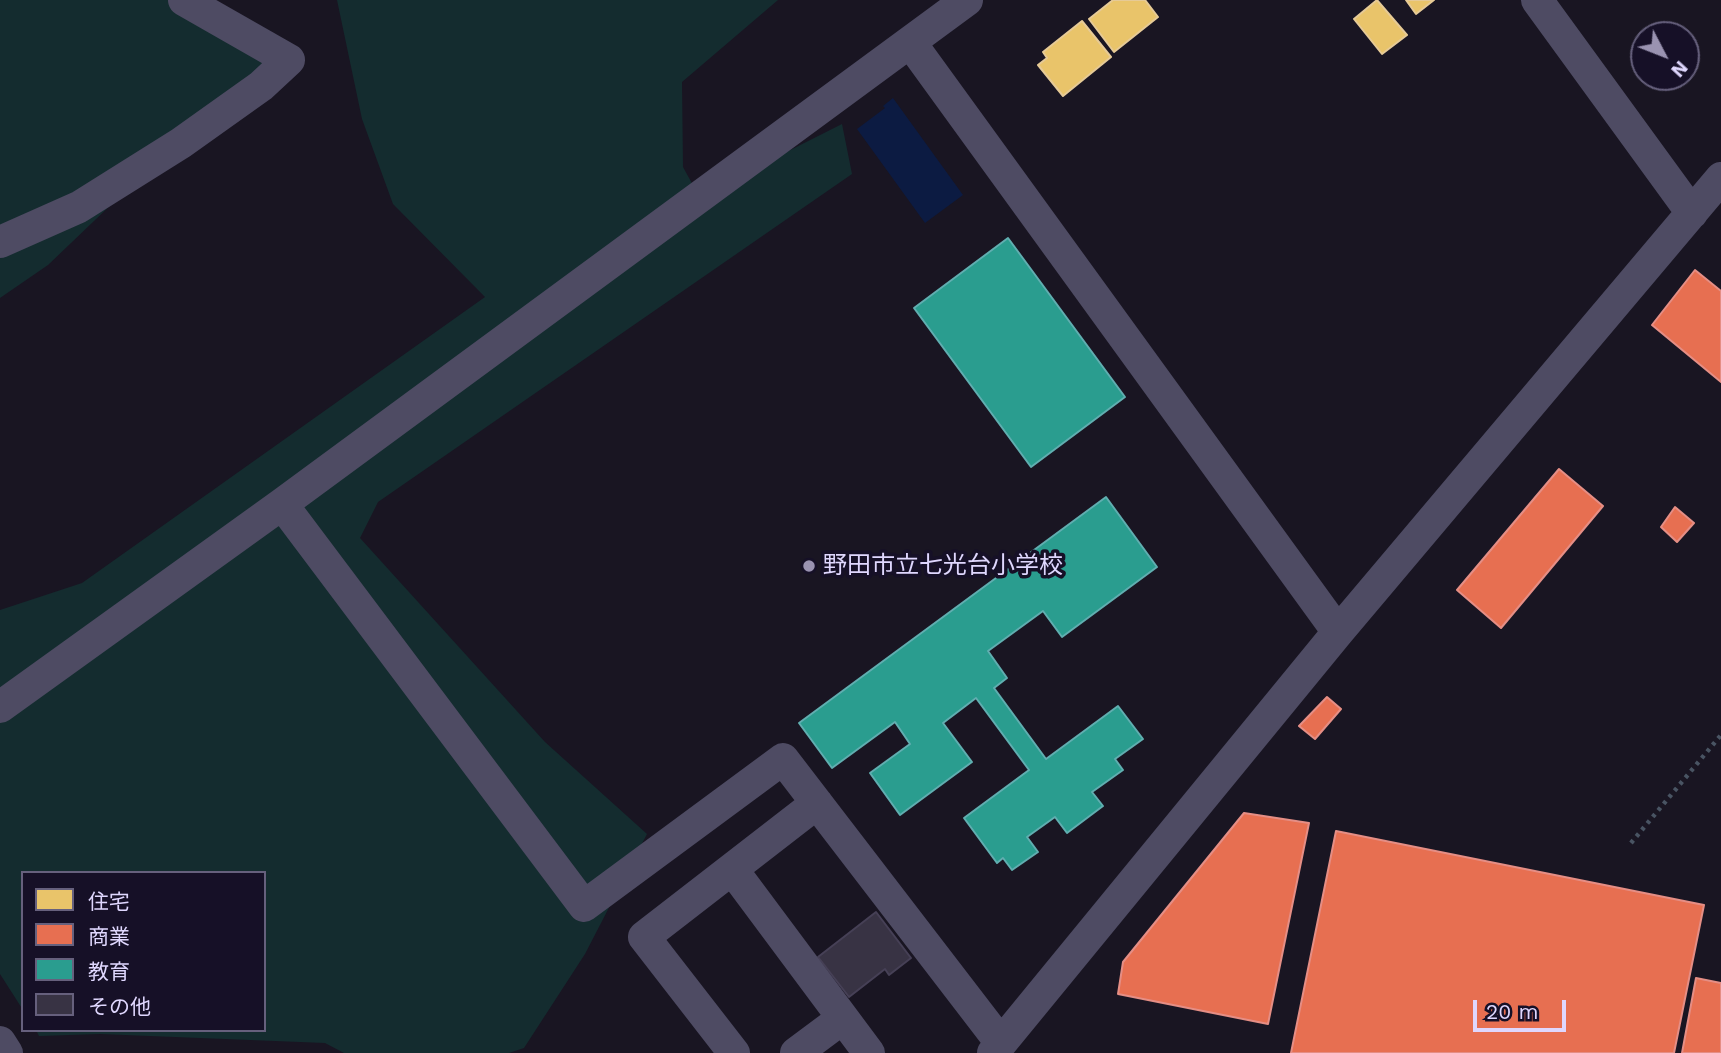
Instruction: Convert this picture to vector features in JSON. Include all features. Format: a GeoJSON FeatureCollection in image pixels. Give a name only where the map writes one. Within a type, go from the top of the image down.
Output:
{"type":"FeatureCollection","features":[{"type":"Feature","properties":{"kind":"street"},"geometry":{"type":"LineString","coordinates":[[0,242],[79,206],[170,150],[261,86],[289,60],[184,0]]}},
{"type":"Feature","properties":{"kind":"street"},"geometry":{"type":"LineString","coordinates":[[0,707],[282,504],[967,0]]}},
{"type":"Feature","properties":{"kind":"street"},"geometry":{"type":"LineString","coordinates":[[1537,0],[1692,213]]}},
{"type":"Feature","properties":{"kind":"street"},"geometry":{"type":"LineString","coordinates":[[910,42],[1338,632]]}},
{"type":"Feature","properties":{"kind":"street"},"geometry":{"type":"LineString","coordinates":[[282,504],[584,906],[783,759],[997,1048],[1338,632],[1721,178]]}},
{"type":"Feature","properties":{"kind":"street"},"geometry":{"type":"LineString","coordinates":[[734,1053],[644,937],[817,803]]}},
{"type":"Feature","properties":{"kind":"street"},"geometry":{"type":"LineString","coordinates":[[732,869],[869,1053]]}},
{"type":"Feature","properties":{"kind":"street"},"geometry":{"type":"LineString","coordinates":[[796,1053],[843,1018]]}},
{"type":"Feature","properties":{"kind":"street"},"geometry":{"type":"LineString","coordinates":[[0,1042],[7,1053]]}},
{"type":"Feature","properties":{"kind":"path"},"geometry":{"type":"LineString","coordinates":[[1631,843],[1721,735]]}},
{"type":"Feature","properties":{"kind":"green space"},"geometry":{"type":"Polygon","coordinates":[[[0,0],[195,0],[267,63],[163,155],[48,265],[0,298],[0,0]]]}},
{"type":"Feature","properties":{"kind":"green space"},"geometry":{"type":"Polygon","coordinates":[[[337,0],[778,0],[682,82],[683,167],[699,196],[842,124],[852,174],[378,502],[360,538],[545,742],[647,834],[585,954],[524,1048],[509,1053],[344,1053],[325,1043],[100,1034],[39,1036],[37,1032],[266,1032],[266,871],[21,871],[21,1007],[0,974],[0,610],[82,583],[485,297],[393,204],[362,119],[337,0]]]}},
{"type":"Feature","properties":{"kind":"water"},"geometry":{"type":"Polygon","coordinates":[[[893,98],[963,195],[925,223],[857,129],[885,108],[883,106],[893,98]]]}},
{"type":"Feature","properties":{"kind":"building: 住宅"},"geometry":{"type":"Polygon","coordinates":[[[1113,0],[1145,0],[1158,17],[1114,52],[1089,19],[1113,0]]]}},
{"type":"Feature","properties":{"kind":"building: 住宅"},"geometry":{"type":"Polygon","coordinates":[[[1377,0],[1407,35],[1382,54],[1354,19],[1377,0]]]}},
{"type":"Feature","properties":{"kind":"building: 住宅"},"geometry":{"type":"Polygon","coordinates":[[[1406,0],[1434,0],[1416,14],[1406,0]]]}},
{"type":"Feature","properties":{"kind":"building: 住宅"},"geometry":{"type":"Polygon","coordinates":[[[1082,21],[1111,57],[1063,96],[1038,65],[1047,58],[1043,52],[1082,21]]]}},
{"type":"Feature","properties":{"kind":"building: 商業"},"geometry":{"type":"Polygon","coordinates":[[[1695,270],[1721,291],[1721,382],[1652,325],[1695,270]]]}},
{"type":"Feature","properties":{"kind":"building: 商業"},"geometry":{"type":"Polygon","coordinates":[[[1559,469],[1603,506],[1501,628],[1457,590],[1559,469]]]}},
{"type":"Feature","properties":{"kind":"building: 商業"},"geometry":{"type":"Polygon","coordinates":[[[1675,507],[1694,523],[1677,542],[1661,527],[1675,507]]]}},
{"type":"Feature","properties":{"kind":"building: 商業"},"geometry":{"type":"Polygon","coordinates":[[[1327,697],[1341,709],[1315,739],[1299,726],[1327,697]]]}},
{"type":"Feature","properties":{"kind":"building: 商業"},"geometry":{"type":"Polygon","coordinates":[[[1244,813],[1309,823],[1268,1024],[1118,994],[1123,962],[1244,813]]]}},
{"type":"Feature","properties":{"kind":"building: 商業"},"geometry":{"type":"Polygon","coordinates":[[[1336,831],[1704,905],[1674,1053],[1291,1053],[1336,831]]]}},
{"type":"Feature","properties":{"kind":"building: 商業"},"geometry":{"type":"Polygon","coordinates":[[[1696,978],[1721,983],[1721,1053],[1682,1053],[1696,978]]]}},
{"type":"Feature","properties":{"kind":"building: 教育"},"geometry":{"type":"Polygon","coordinates":[[[1008,238],[1125,397],[1031,467],[914,308],[1008,238]]]}},
{"type":"Feature","properties":{"kind":"building: 教育"},"geometry":{"type":"Polygon","coordinates":[[[1106,497],[1157,567],[1062,637],[1043,611],[988,651],[1007,678],[994,688],[1046,759],[1118,706],[1143,739],[1115,759],[1123,770],[1092,792],[1103,806],[1067,833],[1055,817],[1027,837],[1038,852],[1012,870],[1003,858],[997,863],[964,818],[1029,770],[976,698],[943,723],[972,762],[900,815],[870,773],[910,744],[895,722],[832,768],[799,723],[1106,497]]]}},
{"type":"Feature","properties":{"kind":"building: その他"},"geometry":{"type":"Polygon","coordinates":[[[876,912],[911,958],[889,975],[885,969],[849,997],[818,957],[876,912]]]}},
{"type":"Feature","properties":{"kind":"place","name":"野田市立七光台小学校"},"geometry":{"type":"Point","coordinates":[809,566]}}]}
